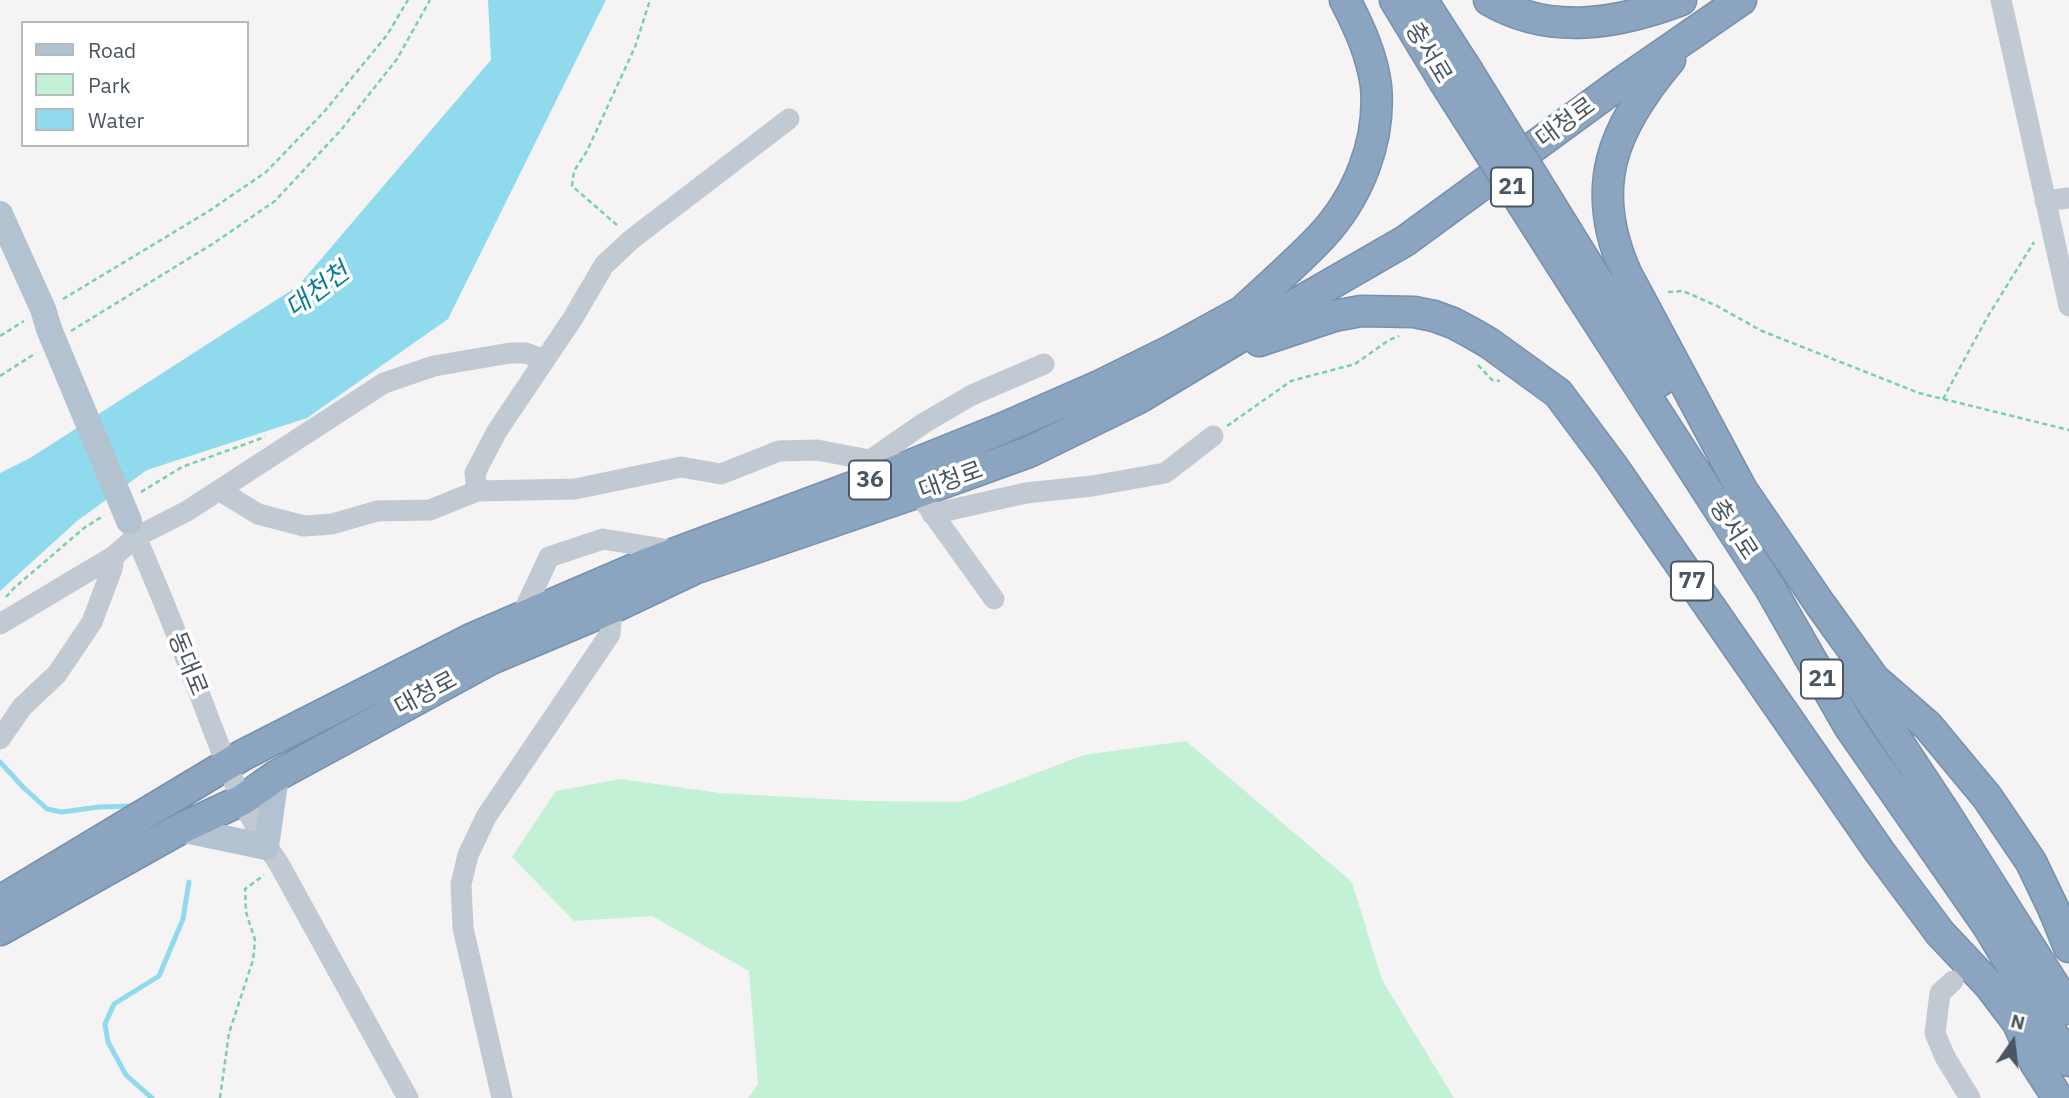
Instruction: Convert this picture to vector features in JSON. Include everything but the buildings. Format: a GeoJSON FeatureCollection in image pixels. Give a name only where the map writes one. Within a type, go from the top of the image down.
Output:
{"type":"FeatureCollection","features":[{"type":"Feature","properties":{"kind":"highway"},"geometry":{"type":"LineString","coordinates":[[1241,313],[1321,237],[1339,215],[1362,173],[1374,131],[1376,85],[1366,44],[1345,0]]}},
{"type":"Feature","properties":{"kind":"highway","name":"충서로"},"geometry":{"type":"LineString","coordinates":[[1395,0],[1455,75]]}},
{"type":"Feature","properties":{"kind":"highway","name":"충서로"},"geometry":{"type":"LineString","coordinates":[[1422,0],[1455,75]]}},
{"type":"Feature","properties":{"kind":"highway"},"geometry":{"type":"LineString","coordinates":[[1489,0],[1509,10],[1541,20],[1587,23],[1638,15],[1681,0]]}},
{"type":"Feature","properties":{"kind":"highway","name":"대청로"},"geometry":{"type":"LineString","coordinates":[[0,901],[226,765],[471,639],[678,552],[919,491],[1101,385],[1241,313],[1386,230],[1707,0]]}},
{"type":"Feature","properties":{"kind":"highway","name":"대청로"},"geometry":{"type":"LineString","coordinates":[[0,929],[180,829],[242,800],[276,776],[491,659],[612,608],[694,569],[1029,452],[1138,399],[1405,241],[1741,0]]}},
{"type":"Feature","properties":{"kind":"highway"},"geometry":{"type":"LineString","coordinates":[[1699,28],[1652,83],[1632,111],[1620,135],[1613,156],[1607,195],[1607,213],[1616,250],[1651,322],[1742,490],[1874,678],[1928,726],[1987,797],[2031,862],[2069,947]]}},
{"type":"Feature","properties":{"kind":"highway","name":"21"},"geometry":{"type":"LineString","coordinates":[[1455,75],[1589,288]]}},
{"type":"Feature","properties":{"kind":"highway","name":"충서로"},"geometry":{"type":"LineString","coordinates":[[1589,288],[1723,480],[1945,813],[2069,1009]]}},
{"type":"Feature","properties":{"kind":"highway","name":"충서로"},"geometry":{"type":"LineString","coordinates":[[1589,288],[1770,588],[1849,726],[1989,926],[2069,1061]]}},
{"type":"Feature","properties":{"kind":"highway","name":"77"},"geometry":{"type":"LineString","coordinates":[[1187,369],[1323,319],[1361,311],[1387,310],[1434,316],[1453,323],[1489,342],[1558,393],[1611,464],[1879,851],[1940,933],[1990,986],[2018,1023],[2036,1064],[2058,1098]]}},
{"type":"Feature","properties":{"kind":"main road","name":"동대로"},"geometry":{"type":"LineString","coordinates":[[0,214],[52,329],[132,529]]}},
{"type":"Feature","properties":{"kind":"main road"},"geometry":{"type":"LineString","coordinates":[[180,829],[272,856],[276,776]]}},
{"type":"Feature","properties":{"kind":"street"},"geometry":{"type":"LineString","coordinates":[[2001,0],[2069,306]]}},
{"type":"Feature","properties":{"kind":"street"},"geometry":{"type":"LineString","coordinates":[[477,491],[475,474],[497,431],[573,318],[604,265],[632,239],[789,119]]}},
{"type":"Feature","properties":{"kind":"street"},"geometry":{"type":"LineString","coordinates":[[2045,201],[2069,198]]}},
{"type":"Feature","properties":{"kind":"street"},"geometry":{"type":"LineString","coordinates":[[0,739],[22,707],[57,674],[92,622],[112,569],[114,556],[132,529],[187,511],[384,383],[433,366],[510,353],[526,354],[545,360]]}},
{"type":"Feature","properties":{"kind":"street"},"geometry":{"type":"LineString","coordinates":[[872,459],[924,423],[972,395],[1044,364]]}},
{"type":"Feature","properties":{"kind":"street"},"geometry":{"type":"LineString","coordinates":[[919,491],[1026,493],[1092,486],[1165,473],[1213,436]]}},
{"type":"Feature","properties":{"kind":"street"},"geometry":{"type":"LineString","coordinates":[[219,490],[258,514],[304,526],[332,524],[377,511],[430,510],[477,491],[575,489],[681,467],[721,474],[779,451],[817,450],[872,459],[919,491],[994,599]]}},
{"type":"Feature","properties":{"kind":"street","name":"동대로"},"geometry":{"type":"LineString","coordinates":[[132,529],[242,800],[408,1098]]}},
{"type":"Feature","properties":{"kind":"street"},"geometry":{"type":"LineString","coordinates":[[521,617],[549,557],[603,539],[678,552]]}},
{"type":"Feature","properties":{"kind":"street"},"geometry":{"type":"LineString","coordinates":[[0,624],[114,556]]}},
{"type":"Feature","properties":{"kind":"street"},"geometry":{"type":"LineString","coordinates":[[502,1098],[463,928],[461,884],[468,855],[486,817],[610,634],[612,608]]}},
{"type":"Feature","properties":{"kind":"street"},"geometry":{"type":"LineString","coordinates":[[1953,981],[1940,993],[1935,1033],[1945,1057],[1970,1098]]}},
{"type":"Feature","properties":{"kind":"path"},"geometry":{"type":"LineString","coordinates":[[0,376],[52,329],[89,284],[266,172],[324,112],[387,35],[408,0]]}},
{"type":"Feature","properties":{"kind":"path"},"geometry":{"type":"LineString","coordinates":[[0,336],[52,329],[214,243],[275,201],[341,131],[397,59],[430,0]]}},
{"type":"Feature","properties":{"kind":"path"},"geometry":{"type":"LineString","coordinates":[[632,239],[572,186],[574,172],[587,151],[635,47],[650,0]]}},
{"type":"Feature","properties":{"kind":"path"},"geometry":{"type":"LineString","coordinates":[[1943,399],[1988,316],[2031,245],[2051,225]]}},
{"type":"Feature","properties":{"kind":"path"},"geometry":{"type":"LineString","coordinates":[[1668,292],[1683,291],[1762,331],[1919,393],[2069,430]]}},
{"type":"Feature","properties":{"kind":"path"},"geometry":{"type":"LineString","coordinates":[[1213,436],[1291,381],[1355,364],[1389,340],[1398,336],[1409,337]]}},
{"type":"Feature","properties":{"kind":"path"},"geometry":{"type":"LineString","coordinates":[[1475,363],[1492,380],[1502,381]]}},
{"type":"Feature","properties":{"kind":"path"},"geometry":{"type":"LineString","coordinates":[[220,1098],[229,1033],[253,960],[255,940],[246,912],[245,889],[272,856]]}},
{"type":"Feature","properties":{"kind":"green space"},"geometry":{"type":"Polygon","coordinates":[[[1186,741],[1352,882],[1382,980],[1454,1098],[748,1098],[758,1084],[749,971],[652,916],[574,921],[512,857],[556,791],[621,779],[720,793],[864,801],[960,802],[1084,755],[1186,741]]]}},
{"type":"Feature","properties":{"kind":"water","name":"대천천"},"geometry":{"type":"Polygon","coordinates":[[[488,0],[606,0],[448,319],[307,418],[147,470],[77,521],[0,591],[0,473],[30,458],[298,286],[491,60],[488,0]]]}},
{"type":"Feature","properties":{"kind":"waterway"},"geometry":{"type":"LineString","coordinates":[[0,762],[47,809],[62,812],[131,806]]}},
{"type":"Feature","properties":{"kind":"waterway"},"geometry":{"type":"LineString","coordinates":[[152,1098],[126,1075],[108,1042],[105,1024],[114,1004],[159,976],[183,919],[189,882]]}},
{"type":"Feature","properties":{"kind":"tunnel"},"geometry":{"type":"LineString","coordinates":[[1964,974],[2068,911]]}}]}
